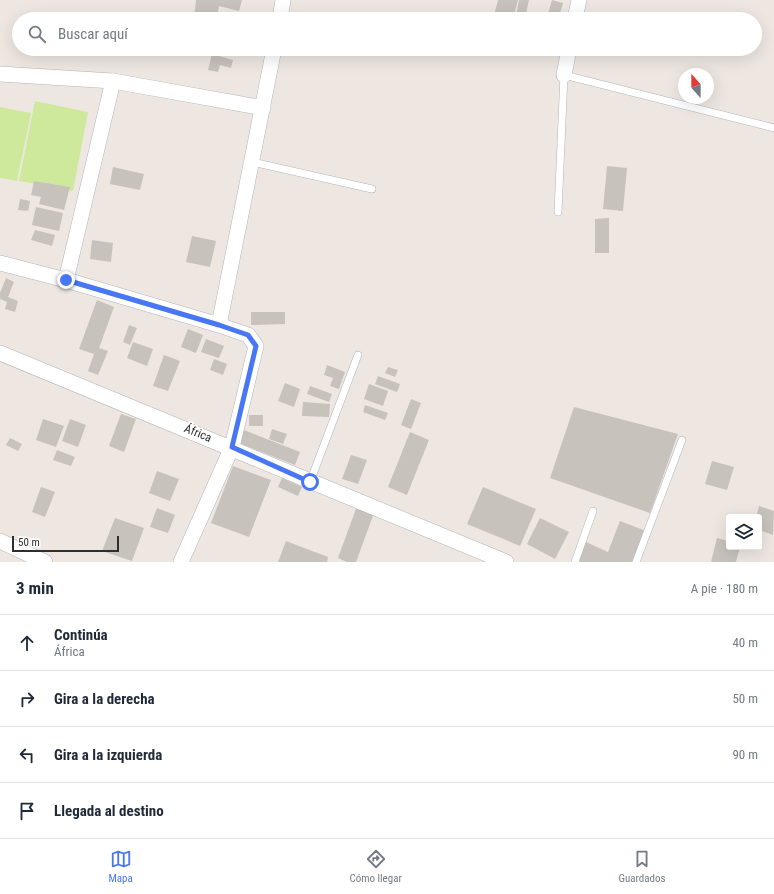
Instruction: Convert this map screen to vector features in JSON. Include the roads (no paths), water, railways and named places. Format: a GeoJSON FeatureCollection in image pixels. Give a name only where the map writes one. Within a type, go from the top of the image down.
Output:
{"type":"FeatureCollection","features":[{"type":"Feature","properties":{"kind":"street"},"geometry":{"type":"LineString","coordinates":[[281,12],[283,0]]}},
{"type":"Feature","properties":{"kind":"street"},"geometry":{"type":"LineString","coordinates":[[576,12],[579,0]]}},
{"type":"Feature","properties":{"kind":"street"},"geometry":{"type":"LineString","coordinates":[[219,325],[273,56]]}},
{"type":"Feature","properties":{"kind":"street"},"geometry":{"type":"LineString","coordinates":[[564,75],[568,56]]}},
{"type":"Feature","properties":{"kind":"street"},"geometry":{"type":"LineString","coordinates":[[0,74],[113,81],[263,108]]}},
{"type":"Feature","properties":{"kind":"street"},"geometry":{"type":"LineString","coordinates":[[66,280],[113,81]]}},
{"type":"Feature","properties":{"kind":"street"},"geometry":{"type":"LineString","coordinates":[[0,263],[66,280],[219,325],[248,335],[256,346],[232,447],[181,562]]}},
{"type":"Feature","properties":{"kind":"street","name":"África"},"geometry":{"type":"LineString","coordinates":[[0,353],[232,447],[310,482],[506,562]]}},
{"type":"Feature","properties":{"kind":"street"},"geometry":{"type":"LineString","coordinates":[[0,541],[45,562]]}},
{"type":"Feature","properties":{"kind":"lane"},"geometry":{"type":"LineString","coordinates":[[558,212],[564,75],[774,128]]}},
{"type":"Feature","properties":{"kind":"lane"},"geometry":{"type":"LineString","coordinates":[[252,162],[372,189]]}},
{"type":"Feature","properties":{"kind":"lane"},"geometry":{"type":"LineString","coordinates":[[310,482],[358,355]]}},
{"type":"Feature","properties":{"kind":"lane"},"geometry":{"type":"LineString","coordinates":[[636,562],[682,440]]}},
{"type":"Feature","properties":{"kind":"lane"},"geometry":{"type":"LineString","coordinates":[[575,562],[593,511]]}}]}
